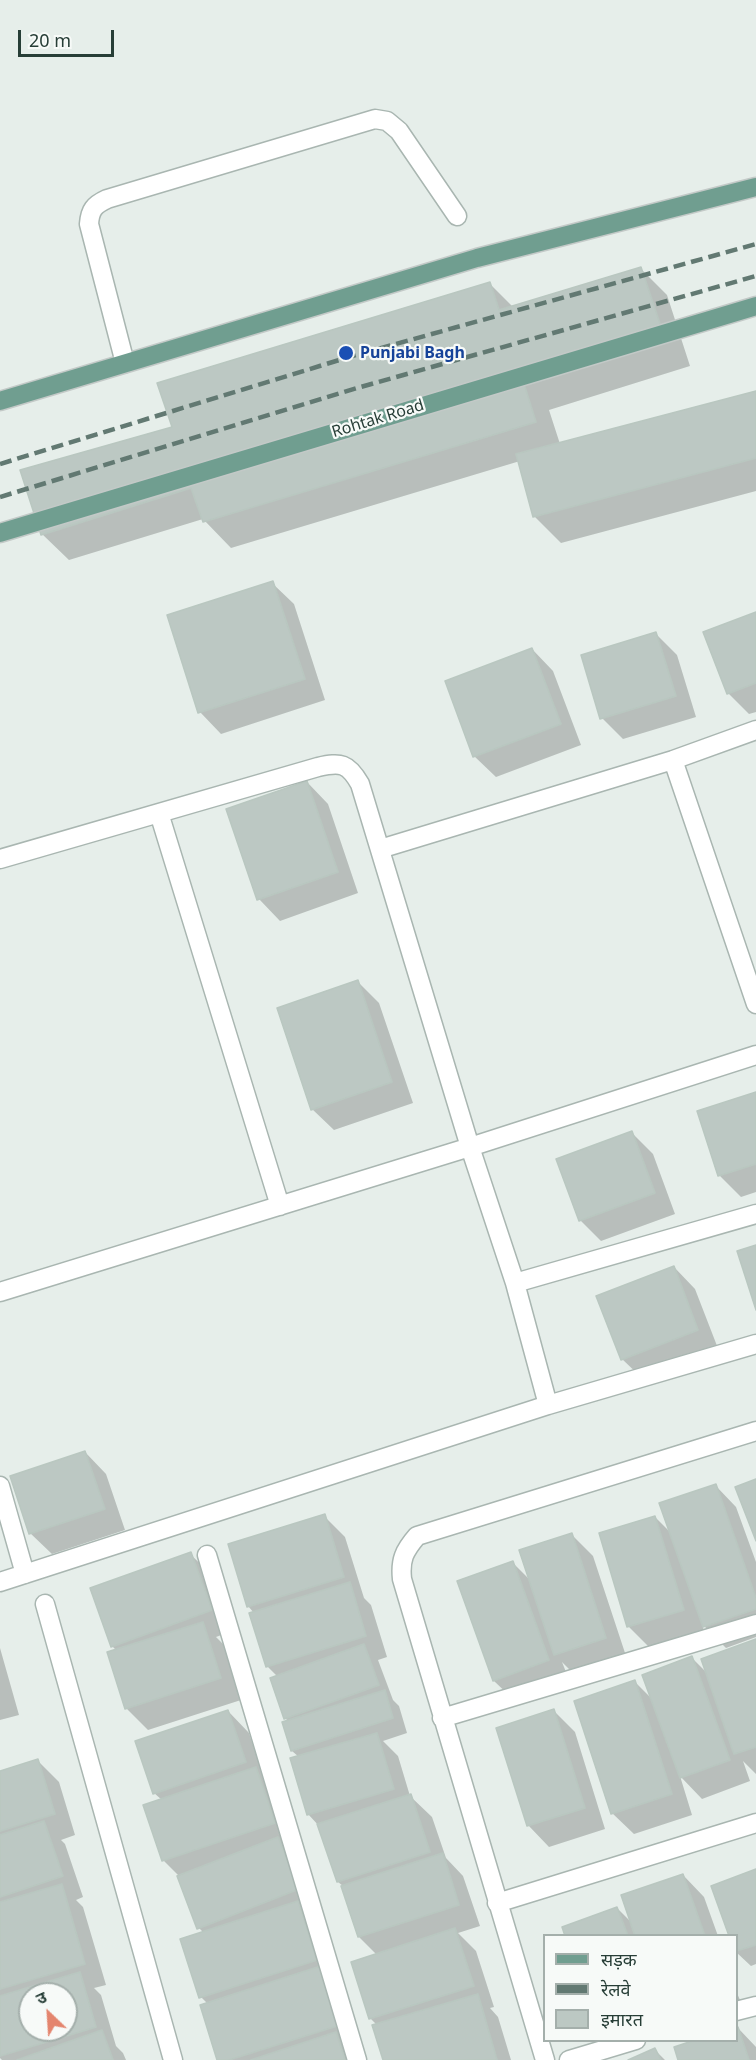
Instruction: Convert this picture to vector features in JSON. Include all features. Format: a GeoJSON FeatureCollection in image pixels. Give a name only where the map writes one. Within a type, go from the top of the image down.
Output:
{"type":"FeatureCollection","features":[{"type":"Feature","properties":{"kind":"main road"},"geometry":{"type":"LineString","coordinates":[[0,401],[477,258],[756,187]]}},
{"type":"Feature","properties":{"kind":"main road","name":"Rohtak Road"},"geometry":{"type":"LineString","coordinates":[[0,533],[756,306]]}},
{"type":"Feature","properties":{"kind":"street"},"geometry":{"type":"LineString","coordinates":[[125,363],[89,224],[90,213],[96,204],[107,199],[375,119],[387,121],[399,131],[458,216]]}},
{"type":"Feature","properties":{"kind":"street"},"geometry":{"type":"LineString","coordinates":[[380,849],[673,760],[756,730]]}},
{"type":"Feature","properties":{"kind":"street"},"geometry":{"type":"LineString","coordinates":[[673,760],[756,1004]]}},
{"type":"Feature","properties":{"kind":"street"},"geometry":{"type":"LineString","coordinates":[[0,859],[336,763],[352,770],[360,784],[470,1147],[515,1283],[548,1405]]}},
{"type":"Feature","properties":{"kind":"street"},"geometry":{"type":"LineString","coordinates":[[159,813],[280,1206]]}},
{"type":"Feature","properties":{"kind":"street"},"geometry":{"type":"LineString","coordinates":[[0,1292],[470,1147],[756,1055]]}},
{"type":"Feature","properties":{"kind":"street"},"geometry":{"type":"LineString","coordinates":[[515,1283],[756,1214]]}},
{"type":"Feature","properties":{"kind":"street"},"geometry":{"type":"LineString","coordinates":[[0,1581],[548,1405],[756,1344]]}},
{"type":"Feature","properties":{"kind":"street"},"geometry":{"type":"LineString","coordinates":[[545,2060],[402,1579],[401,1564],[404,1551],[417,1536],[756,1431]]}},
{"type":"Feature","properties":{"kind":"street"},"geometry":{"type":"LineString","coordinates":[[0,1486],[25,1574]]}},
{"type":"Feature","properties":{"kind":"street"},"geometry":{"type":"LineString","coordinates":[[207,1555],[357,2060]]}},
{"type":"Feature","properties":{"kind":"street"},"geometry":{"type":"LineString","coordinates":[[45,1604],[173,2060]]}},
{"type":"Feature","properties":{"kind":"street"},"geometry":{"type":"LineString","coordinates":[[442,1718],[756,1624]]}},
{"type":"Feature","properties":{"kind":"street"},"geometry":{"type":"LineString","coordinates":[[497,1903],[756,1823]]}},
{"type":"Feature","properties":{"kind":"street"},"geometry":{"type":"LineString","coordinates":[[738,2010],[756,2006]]}},
{"type":"Feature","properties":{"kind":"street"},"geometry":{"type":"LineString","coordinates":[[569,2060],[629,2042]]}},
{"type":"Feature","properties":{"kind":"building"},"geometry":{"type":"Polygon","coordinates":[[[641,267],[665,339],[524,384],[536,422],[203,522],[191,488],[41,535],[20,470],[172,427],[157,383],[490,282],[499,310],[641,267]]]}},
{"type":"Feature","properties":{"kind":"building"},"geometry":{"type":"Polygon","coordinates":[[[756,391],[756,458],[533,517],[516,454],[756,391]]]}},
{"type":"Feature","properties":{"kind":"building"},"geometry":{"type":"Polygon","coordinates":[[[273,581],[305,679],[198,713],[167,615],[273,581]]]}},
{"type":"Feature","properties":{"kind":"building"},"geometry":{"type":"Polygon","coordinates":[[[756,612],[756,683],[727,694],[703,632],[756,612]]]}},
{"type":"Feature","properties":{"kind":"building"},"geometry":{"type":"Polygon","coordinates":[[[656,632],[676,696],[600,719],[581,655],[656,632]]]}},
{"type":"Feature","properties":{"kind":"building"},"geometry":{"type":"Polygon","coordinates":[[[532,648],[561,724],[473,757],[445,681],[532,648]]]}},
{"type":"Feature","properties":{"kind":"building"},"geometry":{"type":"Polygon","coordinates":[[[307,781],[338,872],[257,900],[226,809],[307,781]]]}},
{"type":"Feature","properties":{"kind":"building"},"geometry":{"type":"Polygon","coordinates":[[[358,980],[392,1082],[311,1110],[277,1008],[358,980]]]}},
{"type":"Feature","properties":{"kind":"building"},"geometry":{"type":"Polygon","coordinates":[[[756,1092],[756,1164],[718,1176],[697,1111],[756,1092]]]}},
{"type":"Feature","properties":{"kind":"building"},"geometry":{"type":"Polygon","coordinates":[[[632,1131],[655,1193],[579,1221],[556,1159],[632,1131]]]}},
{"type":"Feature","properties":{"kind":"building"},"geometry":{"type":"Polygon","coordinates":[[[756,1245],[756,1310],[737,1251],[756,1245]]]}},
{"type":"Feature","properties":{"kind":"building"},"geometry":{"type":"Polygon","coordinates":[[[674,1266],[698,1330],[621,1360],[596,1296],[674,1266]]]}},
{"type":"Feature","properties":{"kind":"building"},"geometry":{"type":"Polygon","coordinates":[[[85,1451],[105,1509],[29,1534],[10,1476],[85,1451]]]}},
{"type":"Feature","properties":{"kind":"building"},"geometry":{"type":"Polygon","coordinates":[[[756,1479],[756,1541],[735,1487],[756,1479]]]}},
{"type":"Feature","properties":{"kind":"building"},"geometry":{"type":"Polygon","coordinates":[[[716,1484],[756,1598],[756,1609],[703,1627],[659,1503],[716,1484]]]}},
{"type":"Feature","properties":{"kind":"building"},"geometry":{"type":"Polygon","coordinates":[[[325,1514],[344,1577],[247,1607],[228,1544],[325,1514]]]}},
{"type":"Feature","properties":{"kind":"building"},"geometry":{"type":"Polygon","coordinates":[[[655,1516],[684,1610],[627,1627],[599,1533],[655,1516]]]}},
{"type":"Feature","properties":{"kind":"building"},"geometry":{"type":"Polygon","coordinates":[[[572,1533],[606,1638],[554,1655],[519,1550],[572,1533]]]}},
{"type":"Feature","properties":{"kind":"building"},"geometry":{"type":"Polygon","coordinates":[[[191,1552],[212,1610],[111,1647],[90,1588],[191,1552]]]}},
{"type":"Feature","properties":{"kind":"building"},"geometry":{"type":"Polygon","coordinates":[[[513,1561],[549,1660],[493,1681],[457,1581],[513,1561]]]}},
{"type":"Feature","properties":{"kind":"building"},"geometry":{"type":"Polygon","coordinates":[[[350,1582],[366,1636],[266,1667],[249,1613],[350,1582]]]}},
{"type":"Feature","properties":{"kind":"building"},"geometry":{"type":"Polygon","coordinates":[[[203,1622],[221,1678],[125,1709],[107,1652],[203,1622]]]}},
{"type":"Feature","properties":{"kind":"building"},"geometry":{"type":"Polygon","coordinates":[[[756,1639],[756,1747],[734,1754],[701,1659],[756,1639]]]}},
{"type":"Feature","properties":{"kind":"building"},"geometry":{"type":"Polygon","coordinates":[[[364,1644],[379,1685],[284,1719],[270,1678],[364,1644]]]}},
{"type":"Feature","properties":{"kind":"building"},"geometry":{"type":"Polygon","coordinates":[[[692,1656],[730,1760],[680,1778],[642,1675],[692,1656]]]}},
{"type":"Feature","properties":{"kind":"building"},"geometry":{"type":"Polygon","coordinates":[[[635,1680],[672,1794],[611,1814],[574,1701],[635,1680]]]}},
{"type":"Feature","properties":{"kind":"building"},"geometry":{"type":"Polygon","coordinates":[[[385,1690],[393,1718],[291,1751],[282,1722],[385,1690]]]}},
{"type":"Feature","properties":{"kind":"building"},"geometry":{"type":"Polygon","coordinates":[[[554,1709],[585,1808],[527,1826],[496,1728],[554,1709]]]}},
{"type":"Feature","properties":{"kind":"building"},"geometry":{"type":"Polygon","coordinates":[[[228,1710],[246,1762],[153,1794],[135,1741],[228,1710]]]}},
{"type":"Feature","properties":{"kind":"building"},"geometry":{"type":"Polygon","coordinates":[[[377,1733],[394,1789],[307,1815],[290,1758],[377,1733]]]}},
{"type":"Feature","properties":{"kind":"building"},"geometry":{"type":"Polygon","coordinates":[[[38,1759],[55,1814],[0,1831],[0,1771],[38,1759]]]}},
{"type":"Feature","properties":{"kind":"building"},"geometry":{"type":"Polygon","coordinates":[[[256,1767],[275,1823],[162,1861],[143,1805],[256,1767]]]}},
{"type":"Feature","properties":{"kind":"building"},"geometry":{"type":"Polygon","coordinates":[[[411,1794],[430,1852],[337,1882],[317,1824],[411,1794]]]}},
{"type":"Feature","properties":{"kind":"building"},"geometry":{"type":"Polygon","coordinates":[[[44,1821],[63,1876],[0,1897],[0,1835],[44,1821]]]}},
{"type":"Feature","properties":{"kind":"building"},"geometry":{"type":"Polygon","coordinates":[[[278,1837],[299,1889],[197,1929],[177,1876],[278,1837]]]}},
{"type":"Feature","properties":{"kind":"building"},"geometry":{"type":"Polygon","coordinates":[[[443,1853],[459,1905],[358,1937],[341,1886],[443,1853]]]}},
{"type":"Feature","properties":{"kind":"building"},"geometry":{"type":"Polygon","coordinates":[[[756,1869],[756,1945],[738,1950],[738,1934],[728,1934],[711,1886],[756,1869]]]}},
{"type":"Feature","properties":{"kind":"building"},"geometry":{"type":"Polygon","coordinates":[[[683,1874],[704,1934],[634,1934],[621,1895],[683,1874]]]}},
{"type":"Feature","properties":{"kind":"building"},"geometry":{"type":"Polygon","coordinates":[[[62,1884],[85,1964],[0,1989],[0,1902],[62,1884]]]}},
{"type":"Feature","properties":{"kind":"building"},"geometry":{"type":"Polygon","coordinates":[[[298,1901],[317,1960],[199,1998],[180,1939],[298,1901]]]}},
{"type":"Feature","properties":{"kind":"building"},"geometry":{"type":"Polygon","coordinates":[[[617,1907],[627,1934],[564,1934],[562,1927],[617,1907]]]}},
{"type":"Feature","properties":{"kind":"building"},"geometry":{"type":"Polygon","coordinates":[[[455,1928],[474,1986],[369,2019],[351,1962],[455,1928]]]}},
{"type":"Feature","properties":{"kind":"building"},"geometry":{"type":"Polygon","coordinates":[[[321,1966],[340,2025],[229,2060],[217,2060],[200,2005],[321,1966]]]}},
{"type":"Feature","properties":{"kind":"building"},"geometry":{"type":"Polygon","coordinates":[[[80,1972],[96,2027],[78,2032],[78,1982],[47,1982],[80,1972]]]}},
{"type":"Feature","properties":{"kind":"building"},"geometry":{"type":"Polygon","coordinates":[[[18,1991],[18,2042],[46,2042],[0,2056],[0,1996],[18,1991]]]}},
{"type":"Feature","properties":{"kind":"building"},"geometry":{"type":"Polygon","coordinates":[[[478,1994],[497,2060],[383,2060],[372,2025],[478,1994]]]}},
{"type":"Feature","properties":{"kind":"building"},"geometry":{"type":"Polygon","coordinates":[[[738,2027],[749,2060],[678,2060],[674,2047],[689,2042],[738,2042],[738,2027]]]}},
{"type":"Feature","properties":{"kind":"building"},"geometry":{"type":"Polygon","coordinates":[[[102,2030],[113,2060],[17,2060],[68,2042],[78,2042],[78,2038],[102,2030]]]}},
{"type":"Feature","properties":{"kind":"building"},"geometry":{"type":"Polygon","coordinates":[[[336,2032],[345,2060],[251,2060],[336,2032]]]}},
{"type":"Feature","properties":{"kind":"building"},"geometry":{"type":"Polygon","coordinates":[[[655,2048],[661,2060],[628,2060],[655,2048]]]}},
{"type":"Feature","properties":{"kind":"railway"},"geometry":{"type":"LineString","coordinates":[[0,464],[349,357],[756,244]]}},
{"type":"Feature","properties":{"kind":"railway"},"geometry":{"type":"LineString","coordinates":[[0,497],[357,388],[756,276]]}},
{"type":"Feature","properties":{"kind":"place","name":"Punjabi Bagh"},"geometry":{"type":"Point","coordinates":[346,353]}}]}
